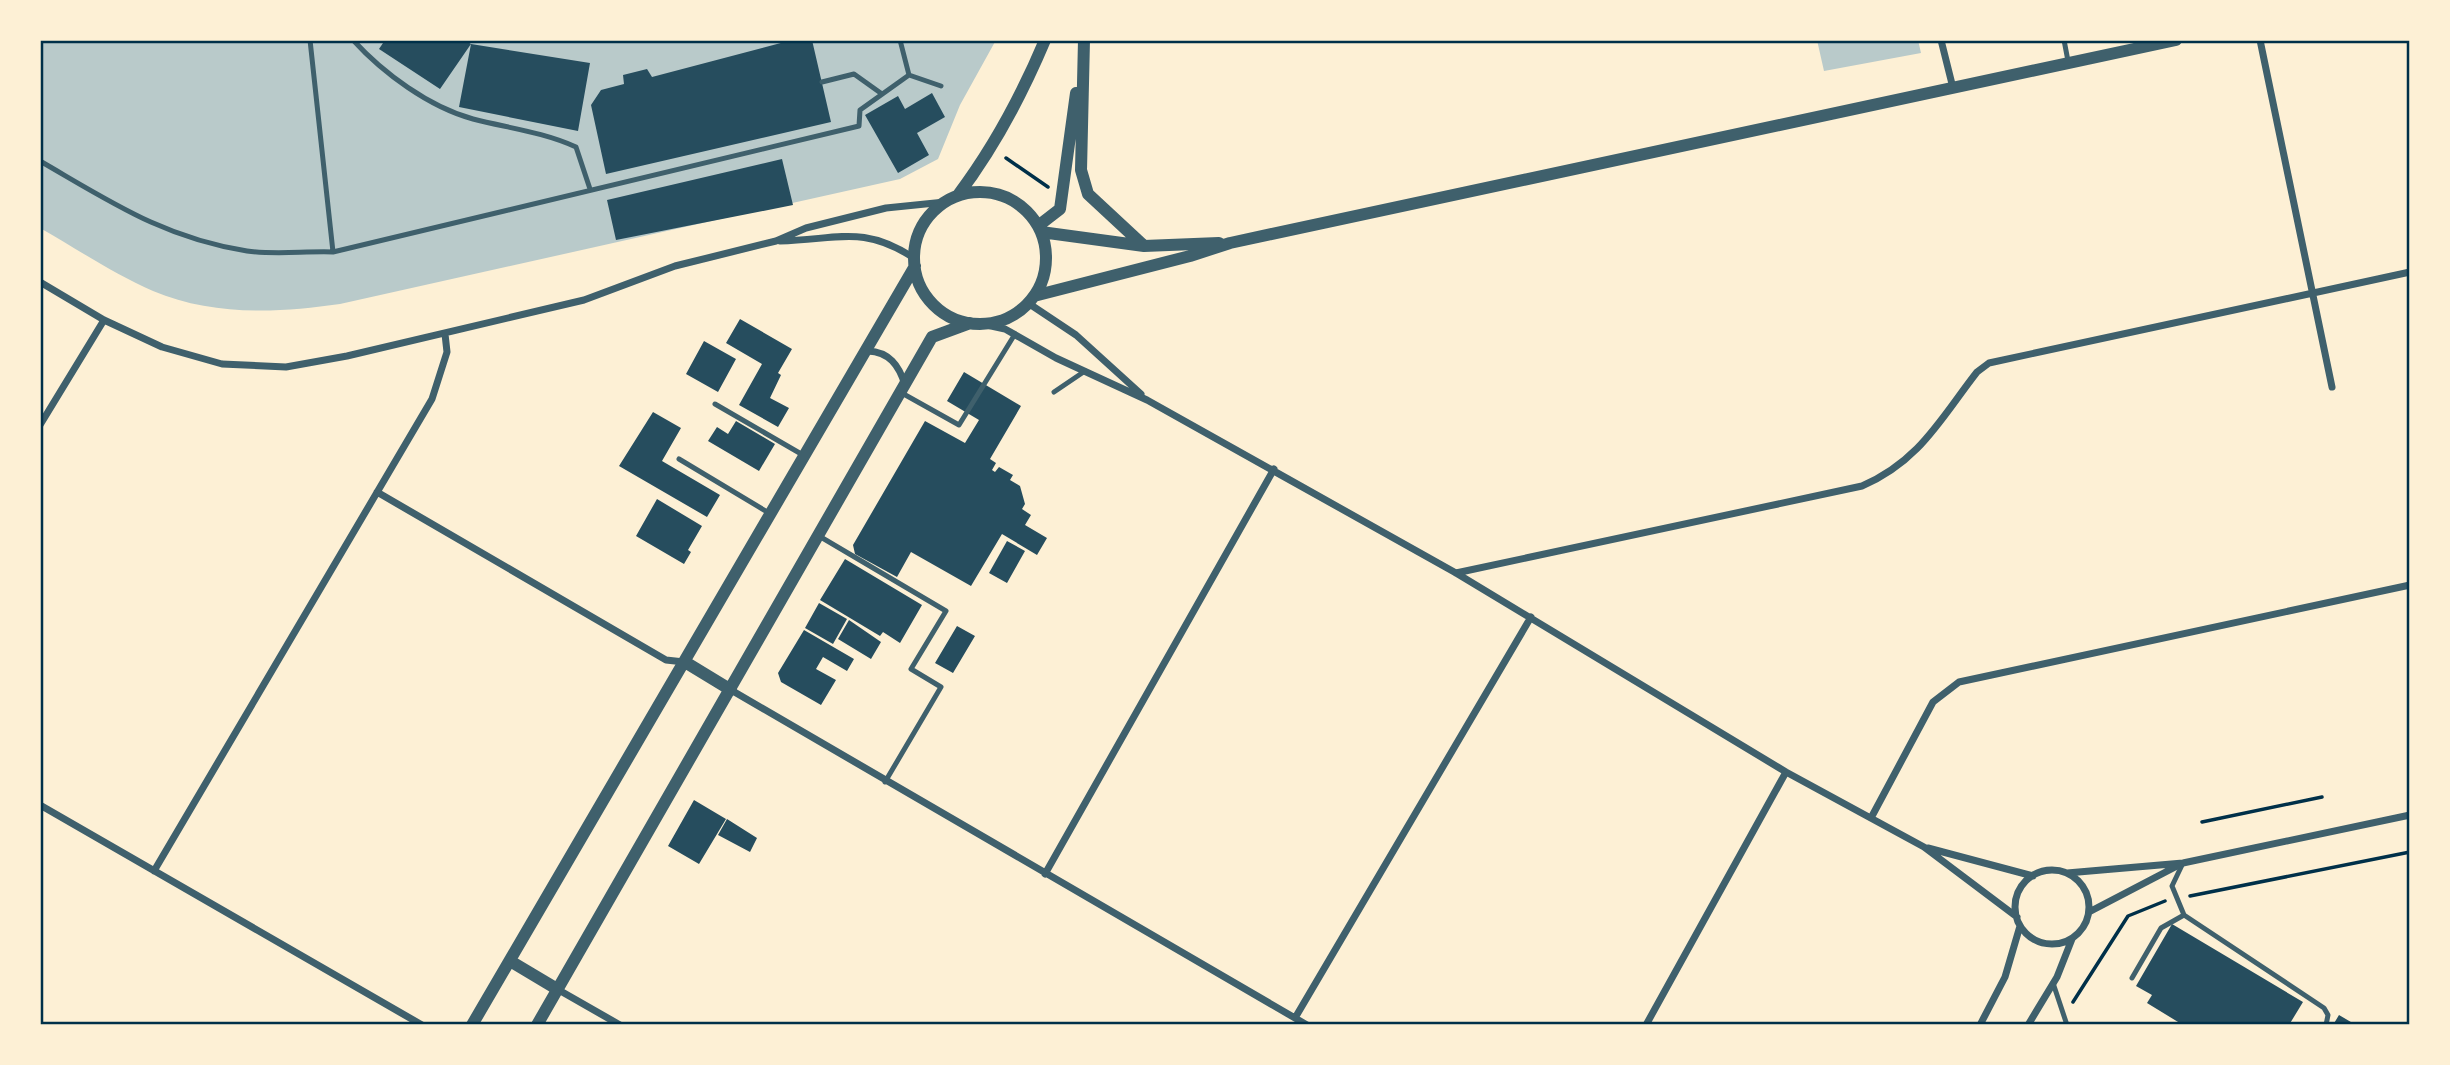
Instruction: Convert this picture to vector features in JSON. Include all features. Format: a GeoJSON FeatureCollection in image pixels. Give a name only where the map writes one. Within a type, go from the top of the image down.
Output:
{"type":"FeatureCollection","features":[{"type":"Feature","properties":{"kind":"street"},"geometry":{"type":"LineString","coordinates":[[958,195],[998,139],[1045,40]]}},
{"type":"Feature","properties":{"kind":"street"},"geometry":{"type":"LineString","coordinates":[[1040,229],[1060,209],[1083,40]]}},
{"type":"Feature","properties":{"kind":"street"},"geometry":{"type":"LineString","coordinates":[[1083,40],[1081,170],[1088,194],[1144,246]]}},
{"type":"Feature","properties":{"kind":"street"},"geometry":{"type":"LineString","coordinates":[[1941,40],[1952,88]]}},
{"type":"Feature","properties":{"kind":"street"},"geometry":{"type":"LineString","coordinates":[[1031,299],[1230,243],[2176,40]]}},
{"type":"Feature","properties":{"kind":"street"},"geometry":{"type":"LineString","coordinates":[[2260,40],[2315,293],[2332,387]]}},
{"type":"Feature","properties":{"kind":"street"},"geometry":{"type":"LineString","coordinates":[[472,1025],[867,351],[915,262],[923,225],[945,202],[958,195],[976,192],[1004,196],[1028,211],[1040,229],[1046,253],[1044,276],[1031,299],[1015,314],[932,337],[537,1025]]}},
{"type":"Feature","properties":{"kind":"street"},"geometry":{"type":"LineString","coordinates":[[40,282],[104,320],[162,347],[222,364],[253,368],[286,367],[445,334],[584,300],[675,266],[776,241],[806,228],[886,208],[945,202]]}},
{"type":"Feature","properties":{"kind":"street"},"geometry":{"type":"LineString","coordinates":[[1040,229],[1144,246],[1230,243]]}},
{"type":"Feature","properties":{"kind":"street"},"geometry":{"type":"LineString","coordinates":[[776,241],[860,235],[889,242],[915,262],[928,297],[940,310],[1014,334],[1147,400],[1274,469],[1531,617],[1786,772],[1924,847],[2017,917]]}},
{"type":"Feature","properties":{"kind":"street"},"geometry":{"type":"LineString","coordinates":[[1456,573],[1862,486],[1888,475],[1926,442],[1977,372],[1989,363],[2410,272]]}},
{"type":"Feature","properties":{"kind":"street"},"geometry":{"type":"LineString","coordinates":[[1031,299],[1076,335],[1147,400]]}},
{"type":"Feature","properties":{"kind":"street"},"geometry":{"type":"LineString","coordinates":[[40,425],[104,320]]}},
{"type":"Feature","properties":{"kind":"street"},"geometry":{"type":"LineString","coordinates":[[154,871],[432,399],[447,352],[445,334]]}},
{"type":"Feature","properties":{"kind":"street"},"geometry":{"type":"LineString","coordinates":[[867,351],[884,354],[895,363],[902,388]]}},
{"type":"Feature","properties":{"kind":"street"},"geometry":{"type":"LineString","coordinates":[[1045,874],[1274,469]]}},
{"type":"Feature","properties":{"kind":"street"},"geometry":{"type":"LineString","coordinates":[[377,492],[666,660],[685,662],[885,782],[1307,1025]]}},
{"type":"Feature","properties":{"kind":"street"},"geometry":{"type":"LineString","coordinates":[[1871,818],[1933,702],[1959,682],[2410,585]]}},
{"type":"Feature","properties":{"kind":"street"},"geometry":{"type":"LineString","coordinates":[[1295,1018],[1531,617]]}},
{"type":"Feature","properties":{"kind":"street"},"geometry":{"type":"LineString","coordinates":[[1646,1025],[1786,772]]}},
{"type":"Feature","properties":{"kind":"street"},"geometry":{"type":"LineString","coordinates":[[40,805],[422,1025]]}},
{"type":"Feature","properties":{"kind":"street"},"geometry":{"type":"LineString","coordinates":[[2072,938],[2063,943],[2043,943],[2020,926],[2017,899],[2021,887],[2033,876],[2054,870],[2067,873],[2183,863],[2410,815]]}},
{"type":"Feature","properties":{"kind":"street"},"geometry":{"type":"LineString","coordinates":[[1924,847],[2033,876]]}},
{"type":"Feature","properties":{"kind":"street"},"geometry":{"type":"LineString","coordinates":[[2089,912],[2183,863]]}},
{"type":"Feature","properties":{"kind":"street"},"geometry":{"type":"LineString","coordinates":[[2028,1025],[2053,983],[2072,938],[2086,922],[2089,912],[2085,889],[2067,873]]}},
{"type":"Feature","properties":{"kind":"street"},"geometry":{"type":"LineString","coordinates":[[1980,1025],[2005,977],[2020,926]]}},
{"type":"Feature","properties":{"kind":"street"},"geometry":{"type":"LineString","coordinates":[[510,961],[620,1025]]}},
{"type":"Feature","properties":{"kind":"lane"},"geometry":{"type":"LineString","coordinates":[[310,40],[333,251]]}},
{"type":"Feature","properties":{"kind":"lane"},"geometry":{"type":"LineString","coordinates":[[353,40],[373,62],[416,93],[470,118],[553,137],[576,147],[590,189]]}},
{"type":"Feature","properties":{"kind":"lane"},"geometry":{"type":"LineString","coordinates":[[900,40],[909,75]]}},
{"type":"Feature","properties":{"kind":"lane"},"geometry":{"type":"LineString","coordinates":[[2064,40],[2068,63]]}},
{"type":"Feature","properties":{"kind":"lane"},"geometry":{"type":"LineString","coordinates":[[822,82],[854,74],[881,94]]}},
{"type":"Feature","properties":{"kind":"lane"},"geometry":{"type":"LineString","coordinates":[[40,161],[142,220],[186,238],[250,251],[333,251],[590,189],[644,180],[859,126],[860,110],[909,75]]}},
{"type":"Feature","properties":{"kind":"lane"},"geometry":{"type":"LineString","coordinates":[[909,75],[942,86]]}},
{"type":"Feature","properties":{"kind":"lane"},"geometry":{"type":"LineString","coordinates":[[902,388],[959,425],[1014,334]]}},
{"type":"Feature","properties":{"kind":"lane"},"geometry":{"type":"LineString","coordinates":[[1054,391],[1085,371]]}},
{"type":"Feature","properties":{"kind":"lane"},"geometry":{"type":"LineString","coordinates":[[715,404],[806,457]]}},
{"type":"Feature","properties":{"kind":"lane"},"geometry":{"type":"LineString","coordinates":[[679,459],[772,514]]}},
{"type":"Feature","properties":{"kind":"lane"},"geometry":{"type":"LineString","coordinates":[[819,536],[946,611],[911,669],[941,687],[885,782]]}},
{"type":"Feature","properties":{"kind":"lane"},"geometry":{"type":"LineString","coordinates":[[2183,863],[2172,886],[2184,915],[2324,1007],[2328,1015],[2326,1025]]}},
{"type":"Feature","properties":{"kind":"lane"},"geometry":{"type":"LineString","coordinates":[[2132,978],[2161,928],[2184,915]]}},
{"type":"Feature","properties":{"kind":"lane"},"geometry":{"type":"LineString","coordinates":[[2053,983],[2067,1025]]}},
{"type":"Feature","properties":{"kind":"path"},"geometry":{"type":"LineString","coordinates":[[1006,158],[1052,190]]}},
{"type":"Feature","properties":{"kind":"path"},"geometry":{"type":"LineString","coordinates":[[2202,822],[2322,797]]}},
{"type":"Feature","properties":{"kind":"path"},"geometry":{"type":"LineString","coordinates":[[2064,1016],[2128,916],[2155,903],[2410,852]]}},
{"type":"Feature","properties":{"kind":"shaded area"},"geometry":{"type":"Polygon","coordinates":[[[40,40],[996,40],[960,105],[938,159],[900,179],[340,304],[245,310],[198,305],[153,291],[40,228],[40,40]]]}},
{"type":"Feature","properties":{"kind":"shaded area"},"geometry":{"type":"Polygon","coordinates":[[[1817,40],[1918,40],[1921,53],[1824,71],[1817,40]]]}},
{"type":"Feature","properties":{"kind":"building"},"geometry":{"type":"Polygon","coordinates":[[[385,40],[465,40],[471,44],[440,89],[379,49],[385,40]]]}},
{"type":"Feature","properties":{"kind":"building"},"geometry":{"type":"Polygon","coordinates":[[[792,40],[812,40],[831,122],[606,174],[591,105],[601,90],[624,84],[623,75],[647,69],[652,77],[792,40]]]}},
{"type":"Feature","properties":{"kind":"building"},"geometry":{"type":"Polygon","coordinates":[[[471,44],[590,63],[578,131],[459,107],[471,44]]]}},
{"type":"Feature","properties":{"kind":"building"},"geometry":{"type":"Polygon","coordinates":[[[932,93],[945,117],[917,133],[929,155],[898,173],[865,115],[898,96],[905,109],[932,93]]]}},
{"type":"Feature","properties":{"kind":"building"},"geometry":{"type":"Polygon","coordinates":[[[782,159],[793,205],[616,240],[607,200],[782,159]]]}},
{"type":"Feature","properties":{"kind":"building"},"geometry":{"type":"Polygon","coordinates":[[[740,319],[792,349],[778,373],[781,375],[770,398],[789,408],[778,427],[739,405],[762,364],[726,343],[740,319]]]}},
{"type":"Feature","properties":{"kind":"building"},"geometry":{"type":"Polygon","coordinates":[[[704,341],[736,359],[718,392],[686,374],[704,341]]]}},
{"type":"Feature","properties":{"kind":"building"},"geometry":{"type":"Polygon","coordinates":[[[964,372],[1021,406],[990,459],[996,463],[992,470],[995,472],[999,467],[1013,475],[1010,480],[1020,486],[1025,504],[1022,509],[1031,515],[1025,525],[1047,538],[1037,555],[1002,534],[971,586],[911,552],[897,577],[855,554],[853,545],[925,421],[965,443],[979,420],[947,401],[964,372]]]}},
{"type":"Feature","properties":{"kind":"building"},"geometry":{"type":"Polygon","coordinates":[[[653,412],[681,428],[662,461],[720,495],[707,517],[619,466],[653,412]]]}},
{"type":"Feature","properties":{"kind":"building"},"geometry":{"type":"Polygon","coordinates":[[[736,421],[775,444],[759,471],[708,441],[717,427],[728,434],[736,421]]]}},
{"type":"Feature","properties":{"kind":"building"},"geometry":{"type":"Polygon","coordinates":[[[657,499],[702,526],[688,550],[691,552],[684,564],[636,536],[657,499]]]}},
{"type":"Feature","properties":{"kind":"building"},"geometry":{"type":"Polygon","coordinates":[[[1007,541],[1025,551],[1007,583],[989,573],[1007,541]]]}},
{"type":"Feature","properties":{"kind":"building"},"geometry":{"type":"Polygon","coordinates":[[[845,559],[922,605],[900,643],[883,632],[880,636],[820,600],[845,559]]]}},
{"type":"Feature","properties":{"kind":"building"},"geometry":{"type":"Polygon","coordinates":[[[819,603],[847,619],[833,644],[805,628],[819,603]]]}},
{"type":"Feature","properties":{"kind":"building"},"geometry":{"type":"Polygon","coordinates":[[[849,620],[881,642],[871,659],[838,639],[849,620]]]}},
{"type":"Feature","properties":{"kind":"building"},"geometry":{"type":"Polygon","coordinates":[[[957,626],[975,636],[953,673],[935,663],[957,626]]]}},
{"type":"Feature","properties":{"kind":"building"},"geometry":{"type":"Polygon","coordinates":[[[804,630],[854,659],[847,671],[823,657],[816,669],[836,680],[821,705],[781,682],[778,673],[804,630]]]}},
{"type":"Feature","properties":{"kind":"building"},"geometry":{"type":"Polygon","coordinates":[[[694,800],[726,819],[699,864],[668,846],[694,800]]]}},
{"type":"Feature","properties":{"kind":"building"},"geometry":{"type":"Polygon","coordinates":[[[727,819],[757,838],[750,852],[718,835],[727,819]]]}},
{"type":"Feature","properties":{"kind":"building"},"geometry":{"type":"Polygon","coordinates":[[[2172,924],[2303,1002],[2289,1025],[2183,1025],[2147,1003],[2152,995],[2136,986],[2172,924]]]}},
{"type":"Feature","properties":{"kind":"building"},"geometry":{"type":"Polygon","coordinates":[[[2339,1015],[2356,1025],[2333,1025],[2339,1015]]]}}]}
